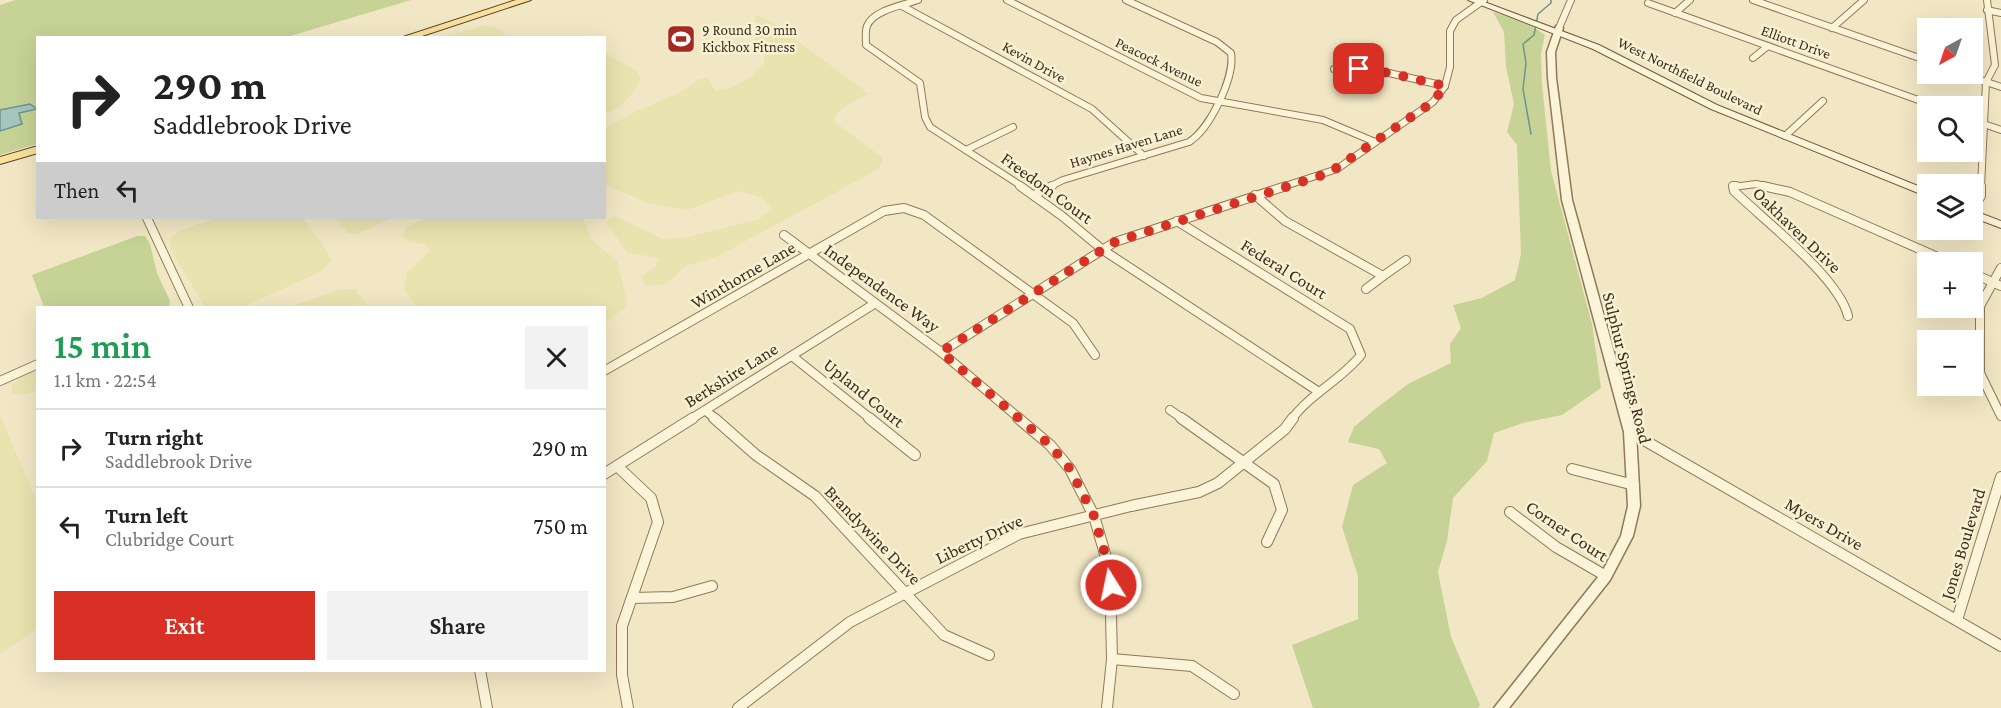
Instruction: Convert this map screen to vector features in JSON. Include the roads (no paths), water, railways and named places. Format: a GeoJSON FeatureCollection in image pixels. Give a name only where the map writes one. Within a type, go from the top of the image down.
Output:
{"type":"FeatureCollection","features":[{"type":"Feature","properties":{"kind":"main road"},"geometry":{"type":"LineString","coordinates":[[410,36],[526,0]]}},
{"type":"Feature","properties":{"kind":"main road","name":"West Northfield Boulevard"},"geometry":{"type":"LineString","coordinates":[[1481,1],[1623,54],[1706,97],[1917,190]]}},
{"type":"Feature","properties":{"kind":"main road","name":"West Northfield Boulevard"},"geometry":{"type":"LineString","coordinates":[[1787,134],[1917,185]]}},
{"type":"Feature","properties":{"kind":"main road"},"geometry":{"type":"LineString","coordinates":[[0,161],[36,150]]}},
{"type":"Feature","properties":{"kind":"main road"},"geometry":{"type":"LineString","coordinates":[[1983,213],[2001,219]]}},
{"type":"Feature","properties":{"kind":"main road"},"geometry":{"type":"LineString","coordinates":[[1983,215],[2001,225]]}},
{"type":"Feature","properties":{"kind":"street"},"geometry":{"type":"LineString","coordinates":[[903,6],[918,0]]}},
{"type":"Feature","properties":{"kind":"street","name":"Peacock Avenue"},"geometry":{"type":"LineString","coordinates":[[1007,0],[1190,94],[1323,120],[1375,142]]}},
{"type":"Feature","properties":{"kind":"street","name":"Haynes Haven Lane"},"geometry":{"type":"LineString","coordinates":[[1034,195],[1063,180],[1172,149],[1197,137],[1204,130],[1218,101],[1233,67],[1231,52],[1216,42],[1126,0]]}},
{"type":"Feature","properties":{"kind":"street","name":"Sulphur Springs Road"},"geometry":{"type":"LineString","coordinates":[[1501,708],[1606,576],[1627,536],[1634,506],[1630,432],[1567,200],[1552,78],[1551,52],[1571,0]]}},
{"type":"Feature","properties":{"kind":"street"},"geometry":{"type":"LineString","coordinates":[[1675,13],[1690,0]]}},
{"type":"Feature","properties":{"kind":"street"},"geometry":{"type":"LineString","coordinates":[[1753,0],[1917,57]]}},
{"type":"Feature","properties":{"kind":"street"},"geometry":{"type":"LineString","coordinates":[[1832,28],[1864,0]]}},
{"type":"Feature","properties":{"kind":"street"},"geometry":{"type":"LineString","coordinates":[[1987,0],[1995,64],[1986,82],[1983,124],[2001,130]]}},
{"type":"Feature","properties":{"kind":"street"},"geometry":{"type":"LineString","coordinates":[[941,352],[1103,250],[1131,235],[1329,173],[1433,102],[1445,86],[1450,67],[1450,31],[1456,20],[1481,1]]}},
{"type":"Feature","properties":{"kind":"street","name":"Elliott Drive"},"geometry":{"type":"LineString","coordinates":[[1648,3],[1917,100]]}},
{"type":"Feature","properties":{"kind":"street","name":"Freedom Court"},"geometry":{"type":"LineString","coordinates":[[903,6],[876,16],[869,22],[866,45],[920,83],[923,89],[925,121],[1076,224],[1103,250],[1319,392]]}},
{"type":"Feature","properties":{"kind":"street","name":"Kevin Drive"},"geometry":{"type":"LineString","coordinates":[[903,6],[1092,109],[1144,156]]}},
{"type":"Feature","properties":{"kind":"street"},"geometry":{"type":"LineString","coordinates":[[1987,10],[2001,13]]}},
{"type":"Feature","properties":{"kind":"street"},"geometry":{"type":"LineString","coordinates":[[1753,58],[1768,46]]}},
{"type":"Feature","properties":{"kind":"street"},"geometry":{"type":"LineString","coordinates":[[1992,46],[2001,48]]}},
{"type":"Feature","properties":{"kind":"street"},"geometry":{"type":"LineString","coordinates":[[1334,69],[1389,73],[1445,86]]}},
{"type":"Feature","properties":{"kind":"street"},"geometry":{"type":"LineString","coordinates":[[1983,81],[2001,87]]}},
{"type":"Feature","properties":{"kind":"street"},"geometry":{"type":"LineString","coordinates":[[1787,134],[1823,101]]}},
{"type":"Feature","properties":{"kind":"street"},"geometry":{"type":"LineString","coordinates":[[966,150],[1013,127]]}},
{"type":"Feature","properties":{"kind":"street","name":"Oakhaven Drive"},"geometry":{"type":"LineString","coordinates":[[1848,316],[1841,295],[1830,281],[1732,189],[1733,186],[1744,184],[1768,186],[1790,192],[1926,252]]}},
{"type":"Feature","properties":{"kind":"street"},"geometry":{"type":"LineString","coordinates":[[1255,195],[1285,221],[1383,276]]}},
{"type":"Feature","properties":{"kind":"street","name":"Winthorne Lane"},"geometry":{"type":"LineString","coordinates":[[606,371],[884,211],[898,207],[914,210],[924,215],[1033,294]]}},
{"type":"Feature","properties":{"kind":"street"},"geometry":{"type":"LineString","coordinates":[[147,219],[188,306]]}},
{"type":"Feature","properties":{"kind":"street","name":"Federal Court"},"geometry":{"type":"LineString","coordinates":[[1177,221],[1350,329],[1361,355]]}},
{"type":"Feature","properties":{"kind":"street","name":"Independence Way"},"geometry":{"type":"LineString","coordinates":[[784,235],[941,352],[1050,445],[1070,469],[1094,516],[1110,571],[1112,659],[1107,708]]}},
{"type":"Feature","properties":{"kind":"street"},"geometry":{"type":"LineString","coordinates":[[1366,289],[1406,260]]}},
{"type":"Feature","properties":{"kind":"street"},"geometry":{"type":"LineString","coordinates":[[2001,268],[1980,306],[1980,373],[2001,416]]}},
{"type":"Feature","properties":{"kind":"street"},"geometry":{"type":"LineString","coordinates":[[1983,277],[2001,286]]}},
{"type":"Feature","properties":{"kind":"street"},"geometry":{"type":"LineString","coordinates":[[1033,294],[1073,323],[1095,355]]}},
{"type":"Feature","properties":{"kind":"street","name":"Berkshire Lane"},"geometry":{"type":"LineString","coordinates":[[606,473],[874,304]]}},
{"type":"Feature","properties":{"kind":"street","name":"Liberty Drive"},"geometry":{"type":"LineString","coordinates":[[738,708],[850,622],[1019,534],[1199,492],[1218,483],[1285,429],[1300,408],[1351,368],[1361,355]]}},
{"type":"Feature","properties":{"kind":"street","name":"Upland Court"},"geometry":{"type":"LineString","coordinates":[[792,356],[915,455]]}},
{"type":"Feature","properties":{"kind":"street"},"geometry":{"type":"LineString","coordinates":[[0,381],[36,365]]}},
{"type":"Feature","properties":{"kind":"street"},"geometry":{"type":"LineString","coordinates":[[1170,410],[1274,484],[1282,510],[1267,542]]}},
{"type":"Feature","properties":{"kind":"street","name":"Brandywine Drive"},"geometry":{"type":"LineString","coordinates":[[706,411],[756,455],[815,496],[944,635],[989,655]]}},
{"type":"Feature","properties":{"kind":"street","name":"Myers Drive"},"geometry":{"type":"LineString","coordinates":[[1630,432],[2001,646]]}},
{"type":"Feature","properties":{"kind":"street"},"geometry":{"type":"LineString","coordinates":[[617,466],[651,498],[658,522],[622,626],[622,675],[628,708]]}},
{"type":"Feature","properties":{"kind":"street"},"geometry":{"type":"LineString","coordinates":[[1572,469],[1634,485]]}},
{"type":"Feature","properties":{"kind":"street","name":"Jones Boulevard"},"geometry":{"type":"LineString","coordinates":[[1957,620],[2001,477]]}},
{"type":"Feature","properties":{"kind":"street","name":"Corner Court"},"geometry":{"type":"LineString","coordinates":[[1510,512],[1535,533],[1573,559],[1606,576]]}},
{"type":"Feature","properties":{"kind":"street"},"geometry":{"type":"LineString","coordinates":[[632,598],[652,600],[681,597],[712,586]]}},
{"type":"Feature","properties":{"kind":"street"},"geometry":{"type":"LineString","coordinates":[[1112,659],[1192,666],[1234,694]]}},
{"type":"Feature","properties":{"kind":"street"},"geometry":{"type":"LineString","coordinates":[[480,672],[487,708]]}},
{"type":"Feature","properties":{"kind":"water"},"geometry":{"type":"Polygon","coordinates":[[[30,104],[36,108],[19,113],[22,124],[0,131],[0,110],[30,104]]]}},
{"type":"Feature","properties":{"kind":"waterway"},"geometry":{"type":"LineString","coordinates":[[1531,134],[1523,89],[1526,63],[1523,44],[1534,35],[1538,14],[1551,3],[1551,0]]}},
{"type":"Feature","properties":{"kind":"place","name":"9 Round 30 min Kickbox Fitness"},"geometry":{"type":"Point","coordinates":[681,39]}}]}
